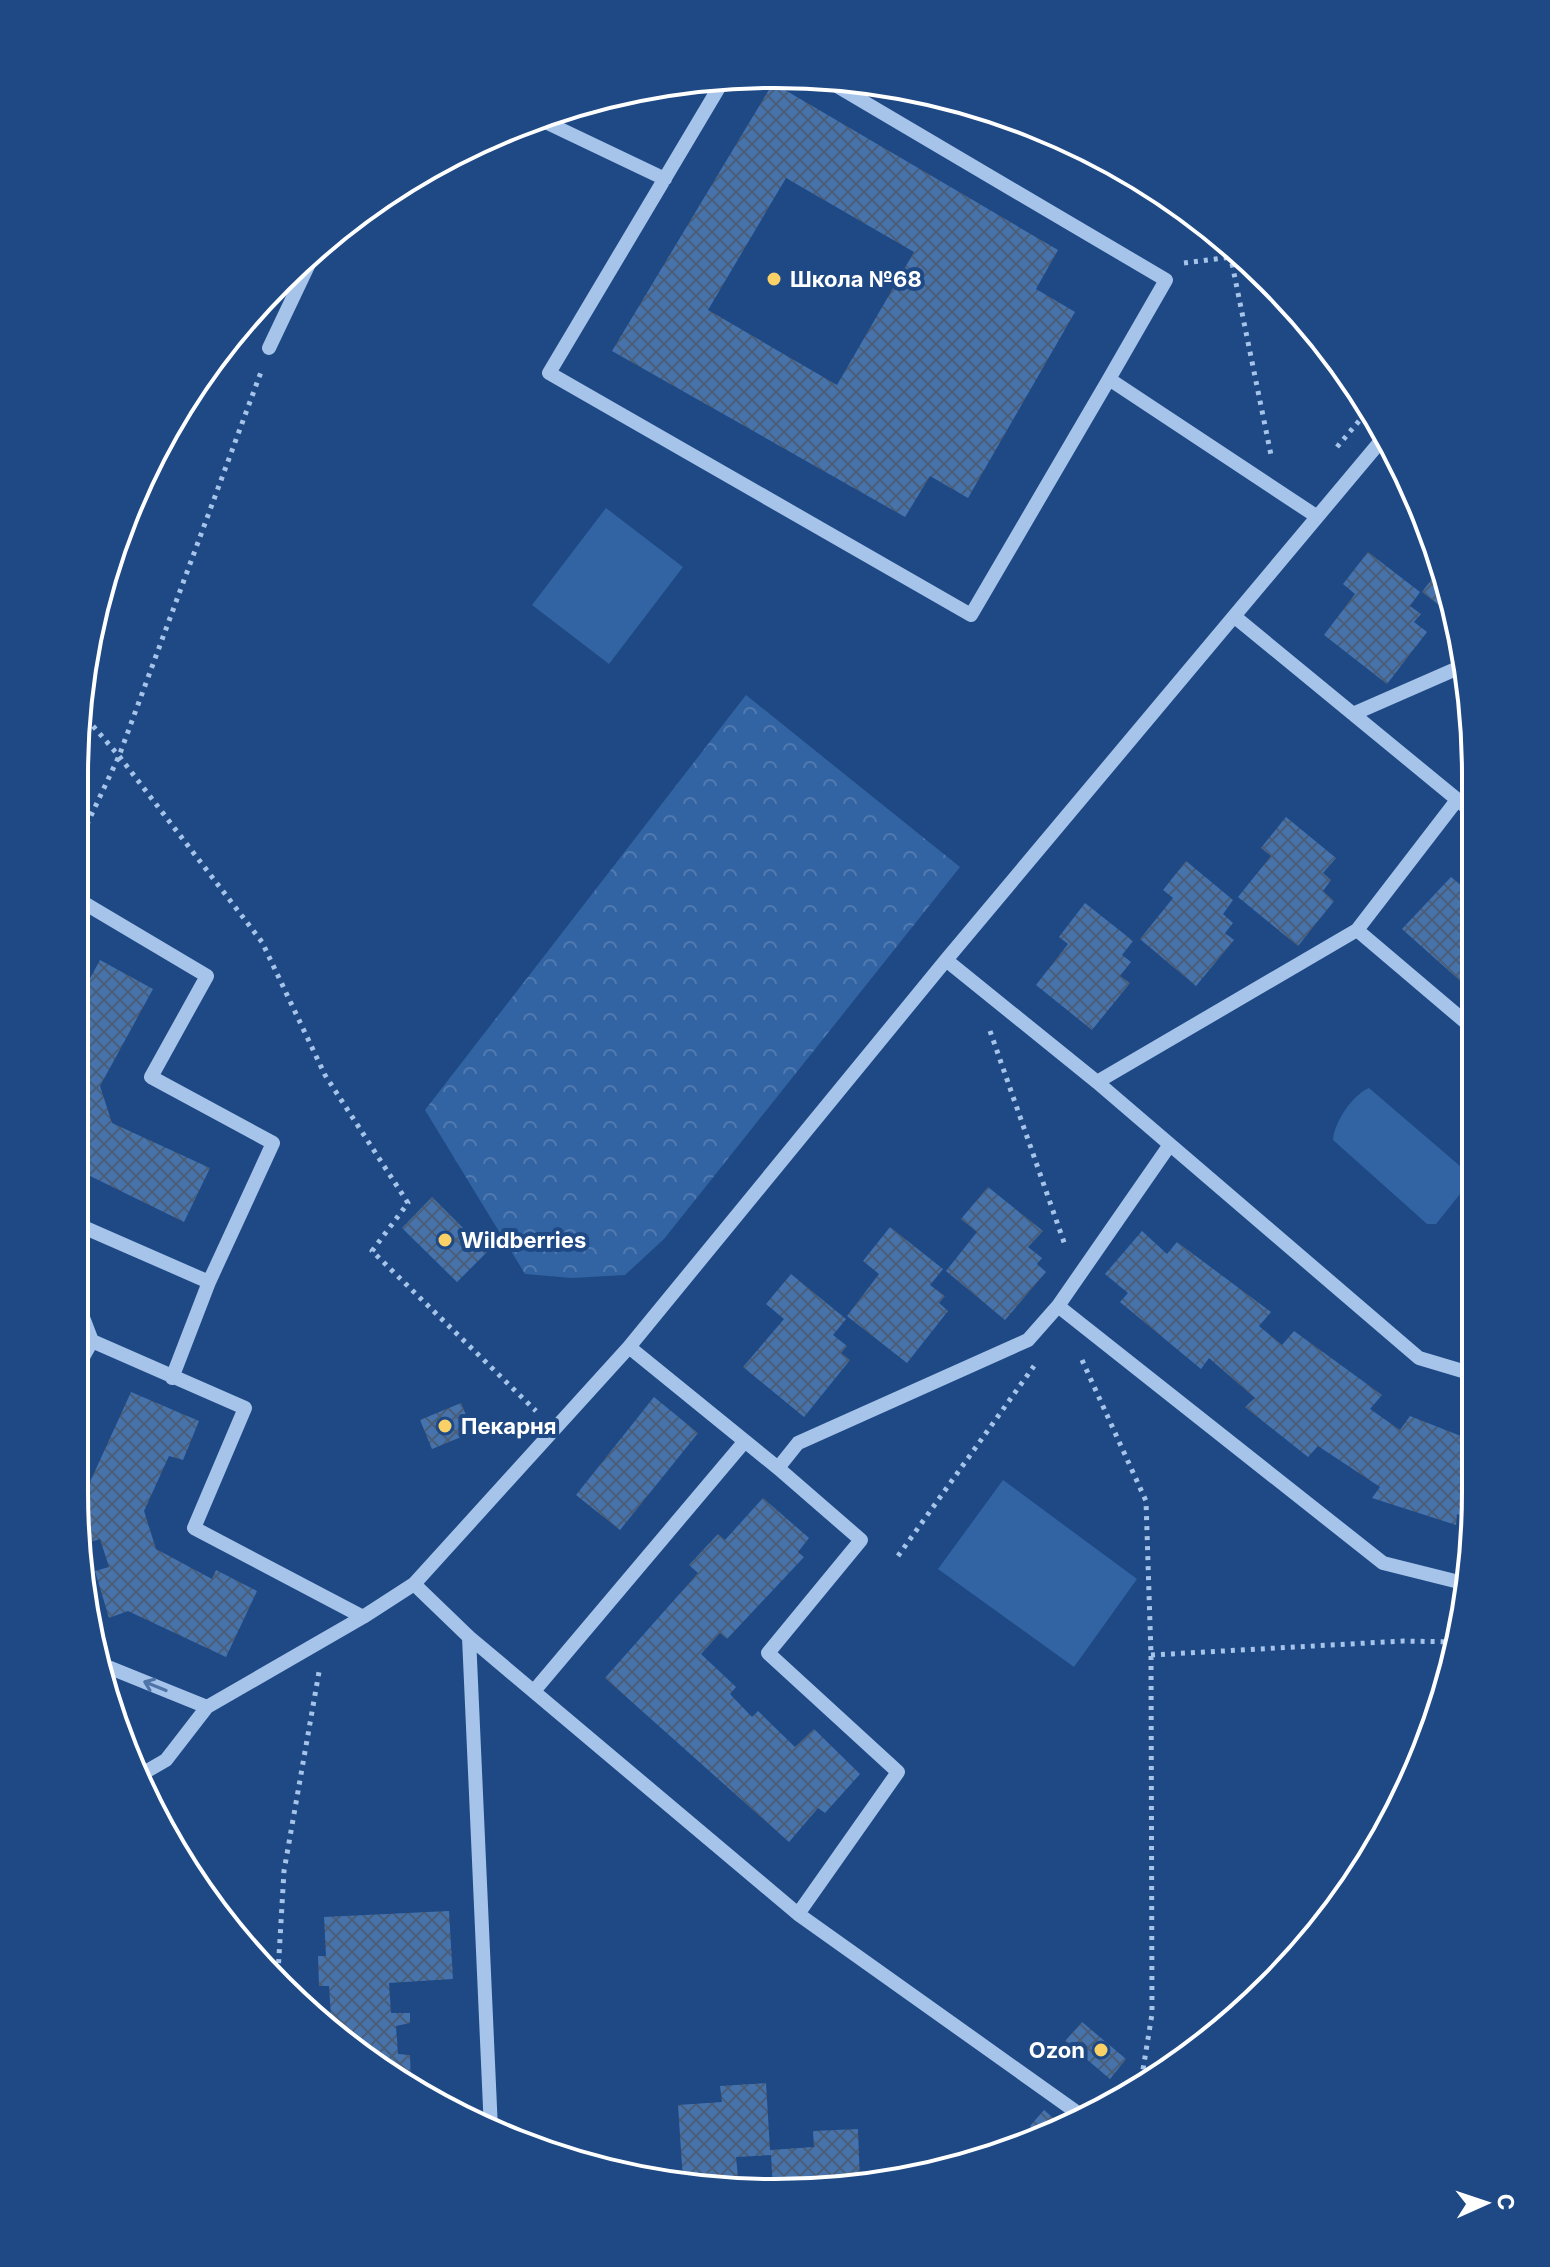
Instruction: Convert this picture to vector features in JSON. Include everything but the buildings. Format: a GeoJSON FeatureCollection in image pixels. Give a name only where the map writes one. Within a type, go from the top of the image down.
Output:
{"type":"FeatureCollection","features":[{"type":"Feature","properties":{"kind":"street"},"geometry":{"type":"LineString","coordinates":[[717,90],[549,373],[971,615],[1166,280],[847,92]]}},
{"type":"Feature","properties":{"kind":"street"},"geometry":{"type":"LineString","coordinates":[[552,125],[665,179]]}},
{"type":"Feature","properties":{"kind":"street"},"geometry":{"type":"LineString","coordinates":[[269,348],[302,277]]}},
{"type":"Feature","properties":{"kind":"street"},"geometry":{"type":"LineString","coordinates":[[1109,379],[1316,516]]}},
{"type":"Feature","properties":{"kind":"street"},"geometry":{"type":"LineString","coordinates":[[147,1771],[166,1760],[207,1707],[414,1584],[629,1347],[946,960],[1377,445]]}},
{"type":"Feature","properties":{"kind":"street"},"geometry":{"type":"LineString","coordinates":[[1235,617],[1462,804]]}},
{"type":"Feature","properties":{"kind":"street"},"geometry":{"type":"LineString","coordinates":[[1353,714],[1454,670]]}},
{"type":"Feature","properties":{"kind":"street"},"geometry":{"type":"LineString","coordinates":[[1097,1082],[1357,930],[1457,800]]}},
{"type":"Feature","properties":{"kind":"street"},"geometry":{"type":"LineString","coordinates":[[88,905],[207,976],[151,1077],[273,1143],[209,1282],[172,1378]]}},
{"type":"Feature","properties":{"kind":"street"},"geometry":{"type":"LineString","coordinates":[[1357,930],[1462,1019]]}},
{"type":"Feature","properties":{"kind":"street"},"geometry":{"type":"LineString","coordinates":[[946,960],[1097,1082],[1419,1358],[1462,1371]]}},
{"type":"Feature","properties":{"kind":"street"},"geometry":{"type":"LineString","coordinates":[[778,1468],[798,1443],[1028,1340],[1058,1306],[1169,1146]]}},
{"type":"Feature","properties":{"kind":"street"},"geometry":{"type":"LineString","coordinates":[[88,1229],[209,1282]]}},
{"type":"Feature","properties":{"kind":"street"},"geometry":{"type":"LineString","coordinates":[[1058,1306],[1383,1563],[1456,1581]]}},
{"type":"Feature","properties":{"kind":"street"},"geometry":{"type":"LineString","coordinates":[[88,1331],[92,1341],[245,1408],[194,1528],[363,1617]]}},
{"type":"Feature","properties":{"kind":"street"},"geometry":{"type":"LineString","coordinates":[[88,1348],[92,1341]]}},
{"type":"Feature","properties":{"kind":"street"},"geometry":{"type":"LineString","coordinates":[[629,1347],[861,1540],[768,1653],[898,1772],[798,1914]]}},
{"type":"Feature","properties":{"kind":"street"},"geometry":{"type":"LineString","coordinates":[[534,1691],[745,1441]]}},
{"type":"Feature","properties":{"kind":"street"},"geometry":{"type":"LineString","coordinates":[[414,1584],[469,1637],[798,1914],[1074,2110]]}},
{"type":"Feature","properties":{"kind":"street"},"geometry":{"type":"LineString","coordinates":[[469,1637],[490,2117]]}},
{"type":"Feature","properties":{"kind":"street"},"geometry":{"type":"LineString","coordinates":[[111,1668],[207,1707]]}},
{"type":"Feature","properties":{"kind":"path"},"geometry":{"type":"LineString","coordinates":[[1147,268],[1227,257]]}},
{"type":"Feature","properties":{"kind":"path"},"geometry":{"type":"LineString","coordinates":[[1232,262],[1279,491]]}},
{"type":"Feature","properties":{"kind":"path"},"geometry":{"type":"LineString","coordinates":[[88,822],[119,756],[269,348]]}},
{"type":"Feature","properties":{"kind":"path"},"geometry":{"type":"LineString","coordinates":[[90,722],[262,942],[325,1075],[408,1203],[372,1251],[539,1413]]}},
{"type":"Feature","properties":{"kind":"path"},"geometry":{"type":"LineString","coordinates":[[988,1026],[1077,1279]]}},
{"type":"Feature","properties":{"kind":"path"},"geometry":{"type":"LineString","coordinates":[[1076,1348],[1146,1501],[1151,1655],[1152,2014],[1143,2072]]}},
{"type":"Feature","properties":{"kind":"path"},"geometry":{"type":"LineString","coordinates":[[898,1556],[1043,1354]]}},
{"type":"Feature","properties":{"kind":"path"},"geometry":{"type":"LineString","coordinates":[[278,1967],[284,1871],[325,1639]]}},
{"type":"Feature","properties":{"kind":"path"},"geometry":{"type":"LineString","coordinates":[[1151,1655],[1403,1641],[1445,1642]]}},
{"type":"Feature","properties":{"kind":"green space"},"geometry":{"type":"Polygon","coordinates":[[[606,508],[683,567],[609,664],[532,605],[606,508]]]}},
{"type":"Feature","properties":{"kind":"green space"},"geometry":{"type":"Polygon","coordinates":[[[746,695],[960,867],[664,1239],[625,1275],[572,1278],[525,1274],[425,1110],[746,695]]]}},
{"type":"Feature","properties":{"kind":"green space"},"geometry":{"type":"Polygon","coordinates":[[[1369,1088],[1462,1168],[1462,1192],[1436,1224],[1427,1224],[1333,1140],[1345,1110],[1369,1088]]]}},
{"type":"Feature","properties":{"kind":"green space"},"geometry":{"type":"Polygon","coordinates":[[[1003,1480],[1137,1579],[1074,1667],[938,1569],[1003,1480]]]}},
{"type":"Feature","properties":{"kind":"place","name":"Школа №68"},"geometry":{"type":"Point","coordinates":[774,279]}},
{"type":"Feature","properties":{"kind":"place","name":"Wildberries"},"geometry":{"type":"Point","coordinates":[445,1240]}},
{"type":"Feature","properties":{"kind":"place","name":"Пекарня"},"geometry":{"type":"Point","coordinates":[445,1426]}},
{"type":"Feature","properties":{"kind":"place","name":"Ozon"},"geometry":{"type":"Point","coordinates":[1101,2050]}}]}
